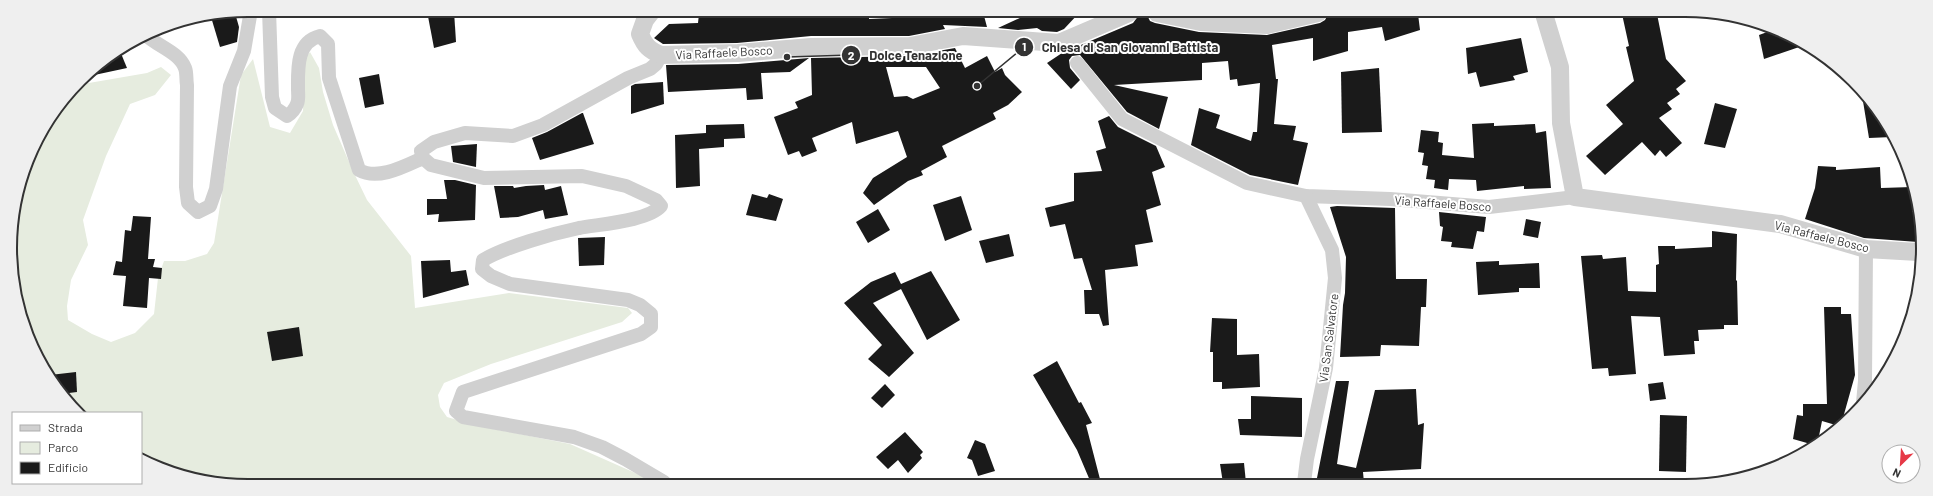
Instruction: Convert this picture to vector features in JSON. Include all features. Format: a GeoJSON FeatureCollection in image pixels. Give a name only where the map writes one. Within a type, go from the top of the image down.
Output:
{"type":"FeatureCollection","features":[{"type":"Feature","properties":{"kind":"street"},"geometry":{"type":"LineString","coordinates":[[150,39],[174,54],[185,68],[187,84],[186,192],[188,203],[198,212],[210,206],[216,189],[230,86],[244,51],[250,17]]}},
{"type":"Feature","properties":{"kind":"street"},"geometry":{"type":"LineString","coordinates":[[270,17],[272,97],[276,108],[287,116],[293,112],[298,103],[298,65],[302,48],[313,37],[320,36],[328,44],[329,78],[359,170],[364,173],[377,174],[398,168],[423,158]]}},
{"type":"Feature","properties":{"kind":"street","name":"Via Raffaele Bosco"},"geometry":{"type":"LineString","coordinates":[[647,17],[640,34],[644,44],[650,51],[661,55],[738,53],[811,47],[910,46],[963,36],[1059,44],[1120,17]]}},
{"type":"Feature","properties":{"kind":"street"},"geometry":{"type":"LineString","coordinates":[[1177,17],[1201,22],[1267,25],[1301,17]]}},
{"type":"Feature","properties":{"kind":"street"},"geometry":{"type":"LineString","coordinates":[[1545,17],[1560,67],[1561,123],[1576,198]]}},
{"type":"Feature","properties":{"kind":"street"},"geometry":{"type":"LineString","coordinates":[[659,479],[602,447],[574,437],[463,417],[456,410],[463,392],[641,334],[651,327],[650,314],[640,305],[628,300],[510,284],[491,276],[482,268],[483,260],[499,251],[578,229],[646,216],[657,211],[661,206],[656,200],[626,186],[582,176],[484,178],[431,164],[423,158],[421,151],[434,142],[465,133],[513,136],[544,125],[628,78],[650,69],[656,64],[661,55]]}},
{"type":"Feature","properties":{"kind":"street","name":"Via Raffaele Bosco"},"geometry":{"type":"LineString","coordinates":[[1077,63],[1122,119],[1247,183],[1306,196],[1390,199],[1489,207],[1576,198],[1780,224],[1866,248],[1916,252]]}},
{"type":"Feature","properties":{"kind":"street","name":"Via San Salvatore"},"geometry":{"type":"LineString","coordinates":[[1305,479],[1308,452],[1326,368],[1335,278],[1332,250],[1306,196]]}},
{"type":"Feature","properties":{"kind":"street"},"geometry":{"type":"LineString","coordinates":[[1864,394],[1866,248]]}},
{"type":"Feature","properties":{"kind":"green space"},"geometry":{"type":"Polygon","coordinates":[[[310,52],[319,68],[323,92],[333,125],[367,200],[411,256],[415,308],[509,293],[628,308],[632,313],[622,322],[491,364],[444,383],[438,395],[440,407],[447,417],[478,426],[570,444],[646,479],[233,479],[203,475],[174,467],[142,453],[142,412],[86,412],[65,389],[48,364],[29,322],[21,293],[17,263],[17,233],[21,203],[29,174],[48,132],[65,107],[87,83],[147,73],[161,67],[171,75],[155,95],[130,104],[106,156],[83,220],[88,245],[71,280],[67,306],[68,320],[92,334],[111,342],[135,333],[154,314],[158,278],[164,261],[185,261],[207,254],[214,243],[241,75],[253,59],[270,127],[290,133],[303,111],[305,59],[310,52]]]}},
{"type":"Feature","properties":{"kind":"building"},"geometry":{"type":"Polygon","coordinates":[[[236,17],[239,27],[237,42],[220,47],[212,20],[236,17]]]}},
{"type":"Feature","properties":{"kind":"building"},"geometry":{"type":"Polygon","coordinates":[[[428,17],[454,17],[456,42],[434,48],[428,17]]]}},
{"type":"Feature","properties":{"kind":"building"},"geometry":{"type":"Polygon","coordinates":[[[699,17],[869,17],[869,19],[915,17],[984,17],[987,27],[943,25],[945,29],[909,36],[811,36],[737,43],[663,44],[654,38],[669,24],[698,23],[699,17]]]}},
{"type":"Feature","properties":{"kind":"building"},"geometry":{"type":"Polygon","coordinates":[[[1022,17],[1075,17],[1064,29],[1057,32],[1042,31],[1037,28],[1018,30],[998,28],[1022,17]]]}},
{"type":"Feature","properties":{"kind":"building"},"geometry":{"type":"Polygon","coordinates":[[[1138,17],[1148,17],[1150,21],[1155,23],[1199,32],[1267,35],[1320,23],[1326,17],[1418,17],[1420,30],[1385,41],[1382,27],[1348,32],[1348,51],[1313,61],[1313,38],[1272,45],[1276,79],[1278,79],[1274,124],[1296,126],[1293,140],[1308,143],[1298,185],[1250,175],[1191,145],[1199,108],[1220,115],[1216,128],[1251,141],[1253,132],[1257,132],[1260,83],[1238,86],[1237,79],[1230,80],[1228,61],[1202,63],[1202,80],[1114,85],[1168,97],[1159,129],[1127,112],[1080,55],[1072,56],[1069,60],[1070,68],[1080,80],[1071,89],[1047,63],[1062,53],[1133,23],[1138,17]]]}},
{"type":"Feature","properties":{"kind":"building"},"geometry":{"type":"Polygon","coordinates":[[[1623,17],[1658,17],[1666,59],[1686,81],[1676,89],[1680,94],[1667,103],[1672,109],[1659,118],[1682,143],[1666,157],[1660,150],[1655,156],[1642,142],[1605,175],[1586,156],[1623,124],[1606,105],[1634,81],[1626,47],[1629,46],[1623,17]]]}},
{"type":"Feature","properties":{"kind":"building"},"geometry":{"type":"Polygon","coordinates":[[[1767,32],[1799,47],[1764,59],[1759,35],[1767,32]]]}},
{"type":"Feature","properties":{"kind":"building"},"geometry":{"type":"Polygon","coordinates":[[[1521,38],[1528,72],[1513,76],[1515,80],[1480,87],[1476,72],[1468,74],[1466,48],[1521,38]]]}},
{"type":"Feature","properties":{"kind":"building"},"geometry":{"type":"Polygon","coordinates":[[[955,48],[965,68],[987,56],[995,72],[1002,68],[1005,75],[1022,92],[1008,105],[993,113],[996,119],[942,146],[947,157],[921,171],[923,175],[908,181],[874,205],[863,193],[873,178],[907,157],[898,131],[856,144],[852,122],[812,138],[817,151],[802,157],[799,151],[788,155],[774,117],[798,108],[795,102],[812,95],[811,58],[910,56],[955,48]],[[886,67],[894,97],[907,96],[913,99],[940,88],[926,67],[886,67]]]}},
{"type":"Feature","properties":{"kind":"building"},"geometry":{"type":"Polygon","coordinates":[[[122,55],[127,68],[95,75],[122,55]]]}},
{"type":"Feature","properties":{"kind":"building"},"geometry":{"type":"Polygon","coordinates":[[[809,58],[790,72],[761,73],[763,99],[747,100],[746,88],[668,92],[666,65],[738,64],[809,58]]]}},
{"type":"Feature","properties":{"kind":"building"},"geometry":{"type":"Polygon","coordinates":[[[1379,68],[1382,132],[1342,133],[1341,72],[1379,68]]]}},
{"type":"Feature","properties":{"kind":"building"},"geometry":{"type":"Polygon","coordinates":[[[379,74],[384,104],[365,108],[359,78],[379,74]]]}},
{"type":"Feature","properties":{"kind":"building"},"geometry":{"type":"Polygon","coordinates":[[[663,82],[664,104],[631,114],[631,86],[635,84],[663,82]]]}},
{"type":"Feature","properties":{"kind":"building"},"geometry":{"type":"Polygon","coordinates":[[[1863,101],[1887,137],[1869,138],[1863,101]]]}},
{"type":"Feature","properties":{"kind":"building"},"geometry":{"type":"Polygon","coordinates":[[[1715,103],[1737,109],[1725,148],[1704,144],[1715,103]]]}},
{"type":"Feature","properties":{"kind":"building"},"geometry":{"type":"Polygon","coordinates":[[[582,113],[594,144],[540,160],[532,138],[547,132],[582,113]]]}},
{"type":"Feature","properties":{"kind":"building"},"geometry":{"type":"Polygon","coordinates":[[[1109,116],[1118,127],[1156,146],[1165,167],[1152,172],[1161,205],[1146,210],[1153,242],[1135,245],[1138,266],[1105,270],[1109,325],[1103,326],[1099,314],[1085,314],[1084,290],[1092,290],[1082,258],[1074,259],[1065,224],[1050,227],[1045,208],[1074,201],[1074,173],[1102,171],[1096,151],[1106,148],[1098,121],[1109,116]]]}},
{"type":"Feature","properties":{"kind":"building"},"geometry":{"type":"Polygon","coordinates":[[[1494,123],[1494,126],[1535,124],[1536,133],[1546,131],[1551,188],[1524,189],[1524,186],[1477,191],[1476,180],[1449,179],[1448,190],[1434,188],[1435,180],[1426,179],[1428,166],[1422,165],[1424,153],[1418,152],[1421,130],[1439,132],[1438,142],[1443,143],[1442,155],[1474,158],[1472,124],[1494,123]]]}},
{"type":"Feature","properties":{"kind":"building"},"geometry":{"type":"Polygon","coordinates":[[[744,124],[745,138],[724,139],[724,147],[699,149],[700,186],[676,188],[675,135],[706,133],[706,125],[744,124]]]}},
{"type":"Feature","properties":{"kind":"building"},"geometry":{"type":"Polygon","coordinates":[[[477,144],[476,167],[453,162],[451,146],[477,144]]]}},
{"type":"Feature","properties":{"kind":"building"},"geometry":{"type":"Polygon","coordinates":[[[1818,166],[1836,167],[1836,170],[1880,167],[1881,188],[1908,187],[1912,203],[1916,242],[1864,238],[1805,219],[1815,188],[1818,166]]]}},
{"type":"Feature","properties":{"kind":"building"},"geometry":{"type":"Polygon","coordinates":[[[444,180],[455,180],[476,185],[475,220],[438,222],[439,214],[427,215],[427,199],[447,199],[444,180]]]}},
{"type":"Feature","properties":{"kind":"building"},"geometry":{"type":"Polygon","coordinates":[[[544,185],[545,190],[561,186],[568,215],[545,219],[543,210],[518,217],[500,218],[494,186],[513,186],[514,188],[544,185]]]}},
{"type":"Feature","properties":{"kind":"building"},"geometry":{"type":"Polygon","coordinates":[[[752,194],[767,198],[769,194],[783,199],[776,221],[746,215],[752,194]]]}},
{"type":"Feature","properties":{"kind":"building"},"geometry":{"type":"Polygon","coordinates":[[[961,196],[972,230],[945,241],[933,205],[961,196]]]}},
{"type":"Feature","properties":{"kind":"building"},"geometry":{"type":"Polygon","coordinates":[[[1330,207],[1395,208],[1396,279],[1427,279],[1426,307],[1421,307],[1419,346],[1381,345],[1380,356],[1340,357],[1346,257],[1330,207]]]}},
{"type":"Feature","properties":{"kind":"building"},"geometry":{"type":"Polygon","coordinates":[[[878,209],[890,230],[868,243],[856,222],[878,209]]]}},
{"type":"Feature","properties":{"kind":"building"},"geometry":{"type":"Polygon","coordinates":[[[1439,212],[1486,217],[1484,232],[1477,231],[1473,249],[1451,247],[1452,242],[1441,241],[1443,227],[1440,226],[1439,212]]]}},
{"type":"Feature","properties":{"kind":"building"},"geometry":{"type":"Polygon","coordinates":[[[133,216],[151,217],[148,259],[155,259],[153,267],[162,268],[161,279],[149,278],[147,308],[123,306],[126,276],[113,275],[116,261],[122,262],[125,230],[131,231],[133,216]]]}},
{"type":"Feature","properties":{"kind":"building"},"geometry":{"type":"Polygon","coordinates":[[[1526,219],[1541,222],[1538,238],[1523,235],[1526,219]]]}},
{"type":"Feature","properties":{"kind":"building"},"geometry":{"type":"Polygon","coordinates":[[[1712,231],[1737,234],[1736,281],[1737,280],[1738,325],[1724,325],[1724,329],[1698,330],[1699,341],[1694,341],[1695,354],[1664,356],[1660,317],[1631,316],[1636,374],[1609,376],[1608,368],[1592,369],[1581,256],[1602,255],[1603,259],[1626,257],[1628,291],[1656,292],[1656,265],[1659,264],[1658,246],[1675,246],[1675,249],[1712,247],[1712,231]]]}},
{"type":"Feature","properties":{"kind":"building"},"geometry":{"type":"Polygon","coordinates":[[[1009,234],[1014,256],[986,263],[979,241],[1009,234]]]}},
{"type":"Feature","properties":{"kind":"building"},"geometry":{"type":"Polygon","coordinates":[[[605,237],[604,265],[579,266],[578,238],[605,237]]]}},
{"type":"Feature","properties":{"kind":"building"},"geometry":{"type":"Polygon","coordinates":[[[450,260],[451,272],[466,270],[469,285],[423,298],[421,261],[450,260]]]}},
{"type":"Feature","properties":{"kind":"building"},"geometry":{"type":"Polygon","coordinates":[[[1499,261],[1499,265],[1539,263],[1540,288],[1519,288],[1519,292],[1478,295],[1476,262],[1499,261]]]}},
{"type":"Feature","properties":{"kind":"building"},"geometry":{"type":"Polygon","coordinates":[[[931,271],[960,320],[927,340],[901,289],[873,303],[914,353],[889,377],[868,359],[882,345],[844,303],[871,282],[895,272],[901,284],[931,271]]]}},
{"type":"Feature","properties":{"kind":"building"},"geometry":{"type":"Polygon","coordinates":[[[1824,307],[1841,307],[1841,314],[1851,314],[1855,375],[1844,415],[1834,425],[1822,421],[1819,436],[1808,443],[1793,439],[1797,415],[1803,416],[1803,404],[1827,404],[1824,307]]]}},
{"type":"Feature","properties":{"kind":"building"},"geometry":{"type":"Polygon","coordinates":[[[1212,318],[1237,319],[1237,355],[1259,354],[1260,387],[1222,389],[1222,382],[1213,382],[1213,352],[1210,352],[1212,318]]]}},
{"type":"Feature","properties":{"kind":"building"},"geometry":{"type":"Polygon","coordinates":[[[299,327],[303,356],[272,361],[267,332],[299,327]]]}},
{"type":"Feature","properties":{"kind":"building"},"geometry":{"type":"Polygon","coordinates":[[[1057,361],[1079,403],[1081,402],[1092,423],[1086,425],[1100,479],[1089,479],[1077,450],[1033,375],[1057,361]]]}},
{"type":"Feature","properties":{"kind":"building"},"geometry":{"type":"Polygon","coordinates":[[[76,372],[77,392],[68,393],[55,374],[76,372]]]}},
{"type":"Feature","properties":{"kind":"building"},"geometry":{"type":"Polygon","coordinates":[[[1336,381],[1349,381],[1337,464],[1356,468],[1375,390],[1416,389],[1418,425],[1424,423],[1421,469],[1363,472],[1364,479],[1317,479],[1336,381]]]}},
{"type":"Feature","properties":{"kind":"building"},"geometry":{"type":"Polygon","coordinates":[[[1663,382],[1666,399],[1650,401],[1648,384],[1663,382]]]}},
{"type":"Feature","properties":{"kind":"building"},"geometry":{"type":"Polygon","coordinates":[[[885,384],[895,395],[882,408],[871,398],[885,384]]]}},
{"type":"Feature","properties":{"kind":"building"},"geometry":{"type":"Polygon","coordinates":[[[1251,396],[1302,398],[1302,437],[1240,435],[1238,419],[1251,419],[1251,396]]]}},
{"type":"Feature","properties":{"kind":"building"},"geometry":{"type":"Polygon","coordinates":[[[1660,415],[1687,416],[1686,472],[1659,471],[1660,415]]]}},
{"type":"Feature","properties":{"kind":"building"},"geometry":{"type":"Polygon","coordinates":[[[905,432],[923,452],[920,455],[922,458],[908,473],[898,460],[888,469],[876,457],[905,432]]]}},
{"type":"Feature","properties":{"kind":"building"},"geometry":{"type":"Polygon","coordinates":[[[975,440],[985,444],[995,471],[978,476],[972,460],[967,458],[975,440]]]}},
{"type":"Feature","properties":{"kind":"building"},"geometry":{"type":"Polygon","coordinates":[[[1244,463],[1246,479],[1222,479],[1220,464],[1244,463]]]}},
{"type":"Feature","properties":{"kind":"place","name":"Dolce Tenazione"},"geometry":{"type":"Point","coordinates":[787,57]}},
{"type":"Feature","properties":{"kind":"place","name":"Chiesa di San Giovanni Battista"},"geometry":{"type":"Point","coordinates":[977,86]}}]}
